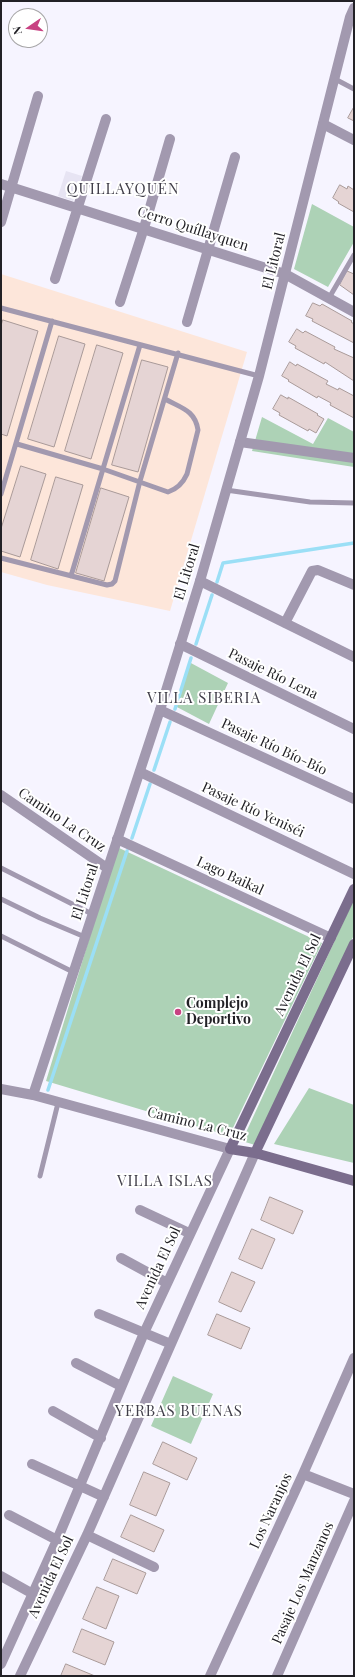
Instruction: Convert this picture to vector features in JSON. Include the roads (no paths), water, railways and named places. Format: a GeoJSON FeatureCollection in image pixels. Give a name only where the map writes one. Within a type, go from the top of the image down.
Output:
{"type":"FeatureCollection","features":[{"type":"Feature","properties":{"kind":"main road","name":"Avenida El Sol"},"geometry":{"type":"LineString","coordinates":[[230,1148],[354,889]]}},
{"type":"Feature","properties":{"kind":"main road","name":"Avenida El Sol"},"geometry":{"type":"LineString","coordinates":[[255,1153],[354,944]]}},
{"type":"Feature","properties":{"kind":"main road","name":"Camino La Cruz"},"geometry":{"type":"LineString","coordinates":[[230,1148],[255,1153],[354,1181]]}},
{"type":"Feature","properties":{"kind":"street","name":"El Litoral"},"geometry":{"type":"LineString","coordinates":[[33,1095],[108,868],[116,839],[140,772],[200,581],[259,376],[323,124],[353,14]]}},
{"type":"Feature","properties":{"kind":"street"},"geometry":{"type":"LineString","coordinates":[[1,222],[38,96]]}},
{"type":"Feature","properties":{"kind":"street"},"geometry":{"type":"LineString","coordinates":[[55,279],[106,119]]}},
{"type":"Feature","properties":{"kind":"street"},"geometry":{"type":"LineString","coordinates":[[323,124],[354,140]]}},
{"type":"Feature","properties":{"kind":"street"},"geometry":{"type":"LineString","coordinates":[[120,302],[144,228],[170,139]]}},
{"type":"Feature","properties":{"kind":"street"},"geometry":{"type":"LineString","coordinates":[[187,322],[235,157]]}},
{"type":"Feature","properties":{"kind":"street","name":"Cerro Quíllayquen"},"geometry":{"type":"LineString","coordinates":[[1,184],[144,228],[285,274],[354,312]]}},
{"type":"Feature","properties":{"kind":"street"},"geometry":{"type":"LineString","coordinates":[[240,442],[354,458]]}},
{"type":"Feature","properties":{"kind":"street"},"geometry":{"type":"LineString","coordinates":[[285,623],[312,571],[318,570],[354,585]]}},
{"type":"Feature","properties":{"kind":"street"},"geometry":{"type":"LineString","coordinates":[[200,581],[354,657]]}},
{"type":"Feature","properties":{"kind":"street","name":"Pasaje Río Lena"},"geometry":{"type":"LineString","coordinates":[[180,644],[354,729]]}},
{"type":"Feature","properties":{"kind":"street","name":"Pasaje Río Bío-Bío"},"geometry":{"type":"LineString","coordinates":[[160,710],[354,799]]}},
{"type":"Feature","properties":{"kind":"street","name":"Pasaje Río Yeniséi"},"geometry":{"type":"LineString","coordinates":[[140,772],[354,874]]}},
{"type":"Feature","properties":{"kind":"street","name":"Camino La Cruz"},"geometry":{"type":"LineString","coordinates":[[1,795],[108,868]]}},
{"type":"Feature","properties":{"kind":"street","name":"Lago Baikal"},"geometry":{"type":"LineString","coordinates":[[116,839],[331,938]]}},
{"type":"Feature","properties":{"kind":"street"},"geometry":{"type":"LineString","coordinates":[[1,1089],[33,1095]]}},
{"type":"Feature","properties":{"kind":"street","name":"Camino La Cruz"},"geometry":{"type":"LineString","coordinates":[[33,1095],[58,1103],[230,1148]]}},
{"type":"Feature","properties":{"kind":"street","name":"Avenida El Sol"},"geometry":{"type":"LineString","coordinates":[[1,1664],[11,1645],[57,1540],[144,1333],[189,1233],[230,1148]]}},
{"type":"Feature","properties":{"kind":"street","name":"Avenida El Sol"},"geometry":{"type":"LineString","coordinates":[[20,1676],[87,1535],[255,1153]]}},
{"type":"Feature","properties":{"kind":"street"},"geometry":{"type":"LineString","coordinates":[[140,1210],[189,1233]]}},
{"type":"Feature","properties":{"kind":"street"},"geometry":{"type":"LineString","coordinates":[[121,1258],[167,1283]]}},
{"type":"Feature","properties":{"kind":"street"},"geometry":{"type":"LineString","coordinates":[[99,1314],[171,1344]]}},
{"type":"Feature","properties":{"kind":"street","name":"Los Naranjos"},"geometry":{"type":"LineString","coordinates":[[210,1676],[303,1474],[354,1358]]}},
{"type":"Feature","properties":{"kind":"street"},"geometry":{"type":"LineString","coordinates":[[76,1363],[121,1386]]}},
{"type":"Feature","properties":{"kind":"street"},"geometry":{"type":"LineString","coordinates":[[53,1412],[101,1438]]}},
{"type":"Feature","properties":{"kind":"street"},"geometry":{"type":"LineString","coordinates":[[32,1464],[104,1497]]}},
{"type":"Feature","properties":{"kind":"street"},"geometry":{"type":"LineString","coordinates":[[303,1474],[354,1494]]}},
{"type":"Feature","properties":{"kind":"street","name":"Pasaje Los Manzanos"},"geometry":{"type":"LineString","coordinates":[[277,1676],[354,1501]]}},
{"type":"Feature","properties":{"kind":"street"},"geometry":{"type":"LineString","coordinates":[[9,1515],[57,1540]]}},
{"type":"Feature","properties":{"kind":"street"},"geometry":{"type":"LineString","coordinates":[[87,1535],[154,1566]]}},
{"type":"Feature","properties":{"kind":"street"},"geometry":{"type":"LineString","coordinates":[[1,1576],[33,1594]]}},
{"type":"Feature","properties":{"kind":"street"},"geometry":{"type":"LineString","coordinates":[[1,1640],[11,1645]]}},
{"type":"Feature","properties":{"kind":"lane"},"geometry":{"type":"LineString","coordinates":[[335,79],[354,89]]}},
{"type":"Feature","properties":{"kind":"lane"},"geometry":{"type":"LineString","coordinates":[[329,298],[354,254]]}},
{"type":"Feature","properties":{"kind":"lane"},"geometry":{"type":"LineString","coordinates":[[1,308],[140,345],[178,353],[259,376]]}},
{"type":"Feature","properties":{"kind":"lane"},"geometry":{"type":"LineString","coordinates":[[1,494],[17,444],[52,321]]}},
{"type":"Feature","properties":{"kind":"lane"},"geometry":{"type":"LineString","coordinates":[[71,576],[140,345]]}},
{"type":"Feature","properties":{"kind":"lane"},"geometry":{"type":"LineString","coordinates":[[1,558],[107,585],[112,584],[115,580],[140,481],[178,353]]}},
{"type":"Feature","properties":{"kind":"lane"},"geometry":{"type":"LineString","coordinates":[[17,444],[103,469],[168,492],[179,486],[188,474],[198,430],[192,414],[165,399]]}},
{"type":"Feature","properties":{"kind":"lane"},"geometry":{"type":"LineString","coordinates":[[226,490],[310,502],[354,503]]}},
{"type":"Feature","properties":{"kind":"lane"},"geometry":{"type":"LineString","coordinates":[[1,868],[92,914]]}},
{"type":"Feature","properties":{"kind":"lane"},"geometry":{"type":"LineString","coordinates":[[1,899],[40,918],[85,937]]}},
{"type":"Feature","properties":{"kind":"lane"},"geometry":{"type":"LineString","coordinates":[[1,936],[73,972]]}},
{"type":"Feature","properties":{"kind":"lane"},"geometry":{"type":"LineString","coordinates":[[40,1176],[58,1103]]}},
{"type":"Feature","properties":{"kind":"waterway"},"geometry":{"type":"LineString","coordinates":[[217,582],[223,563],[354,543]]}},
{"type":"Feature","properties":{"kind":"waterway"},"geometry":{"type":"LineString","coordinates":[[196,644],[212,595]]}},
{"type":"Feature","properties":{"kind":"waterway"},"geometry":{"type":"LineString","coordinates":[[175,709],[191,658]]}},
{"type":"Feature","properties":{"kind":"waterway"},"geometry":{"type":"LineString","coordinates":[[154,770],[170,722]]}},
{"type":"Feature","properties":{"kind":"waterway"},"geometry":{"type":"LineString","coordinates":[[132,838],[150,784]]}},
{"type":"Feature","properties":{"kind":"waterway"},"geometry":{"type":"LineString","coordinates":[[48,1090],[127,851]]}},
{"type":"Feature","properties":{"kind":"place","name":"Complejo Deportivo"},"geometry":{"type":"Point","coordinates":[178,1012]}},
{"type":"Feature","properties":{"kind":"district","name":"QUILLAYQUÉN"},"geometry":{"type":"Point","coordinates":[123,189]}},
{"type":"Feature","properties":{"kind":"district","name":"VILLA SIBERIA"},"geometry":{"type":"Point","coordinates":[204,698]}},
{"type":"Feature","properties":{"kind":"district","name":"VILLA ISLAS"},"geometry":{"type":"Point","coordinates":[165,1181]}},
{"type":"Feature","properties":{"kind":"district","name":"YERBAS BUENAS"},"geometry":{"type":"Point","coordinates":[179,1411]}}]}
